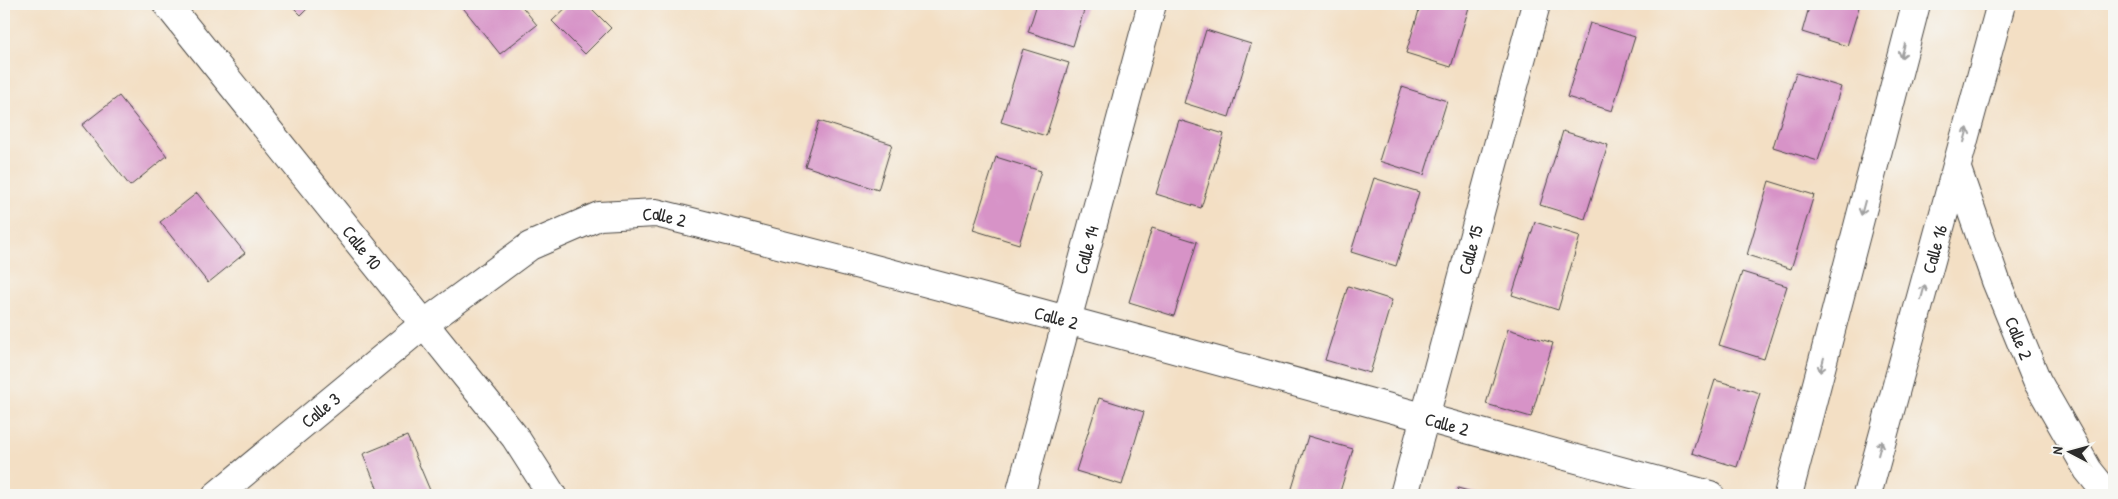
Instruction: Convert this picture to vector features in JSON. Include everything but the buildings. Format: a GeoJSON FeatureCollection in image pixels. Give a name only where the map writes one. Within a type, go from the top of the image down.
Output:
{"type":"FeatureCollection","features":[{"type":"Feature","properties":{"kind":"street","name":"Calle 10"},"geometry":{"type":"LineString","coordinates":[[167,4],[515,437],[552,495]]}},
{"type":"Feature","properties":{"kind":"street","name":"Calle 14"},"geometry":{"type":"LineString","coordinates":[[1020,495],[1152,4]]}},
{"type":"Feature","properties":{"kind":"street","name":"Calle 15"},"geometry":{"type":"LineString","coordinates":[[1404,495],[1536,4]]}},
{"type":"Feature","properties":{"kind":"street"},"geometry":{"type":"LineString","coordinates":[[1788,495],[1916,4]]}},
{"type":"Feature","properties":{"kind":"street","name":"Calle 16"},"geometry":{"type":"LineString","coordinates":[[1867,495],[2001,4]]}},
{"type":"Feature","properties":{"kind":"street","name":"Calle 2"},"geometry":{"type":"LineString","coordinates":[[1957,169],[1996,281],[2037,381],[2088,470],[2108,495]]}},
{"type":"Feature","properties":{"kind":"street","name":"Calle 2"},"geometry":{"type":"LineString","coordinates":[[424,324],[530,246],[599,216],[656,212],[1067,318],[1425,419],[1710,495]]}},
{"type":"Feature","properties":{"kind":"street","name":"Calle 3"},"geometry":{"type":"LineString","coordinates":[[217,495],[424,324]]}}]}
